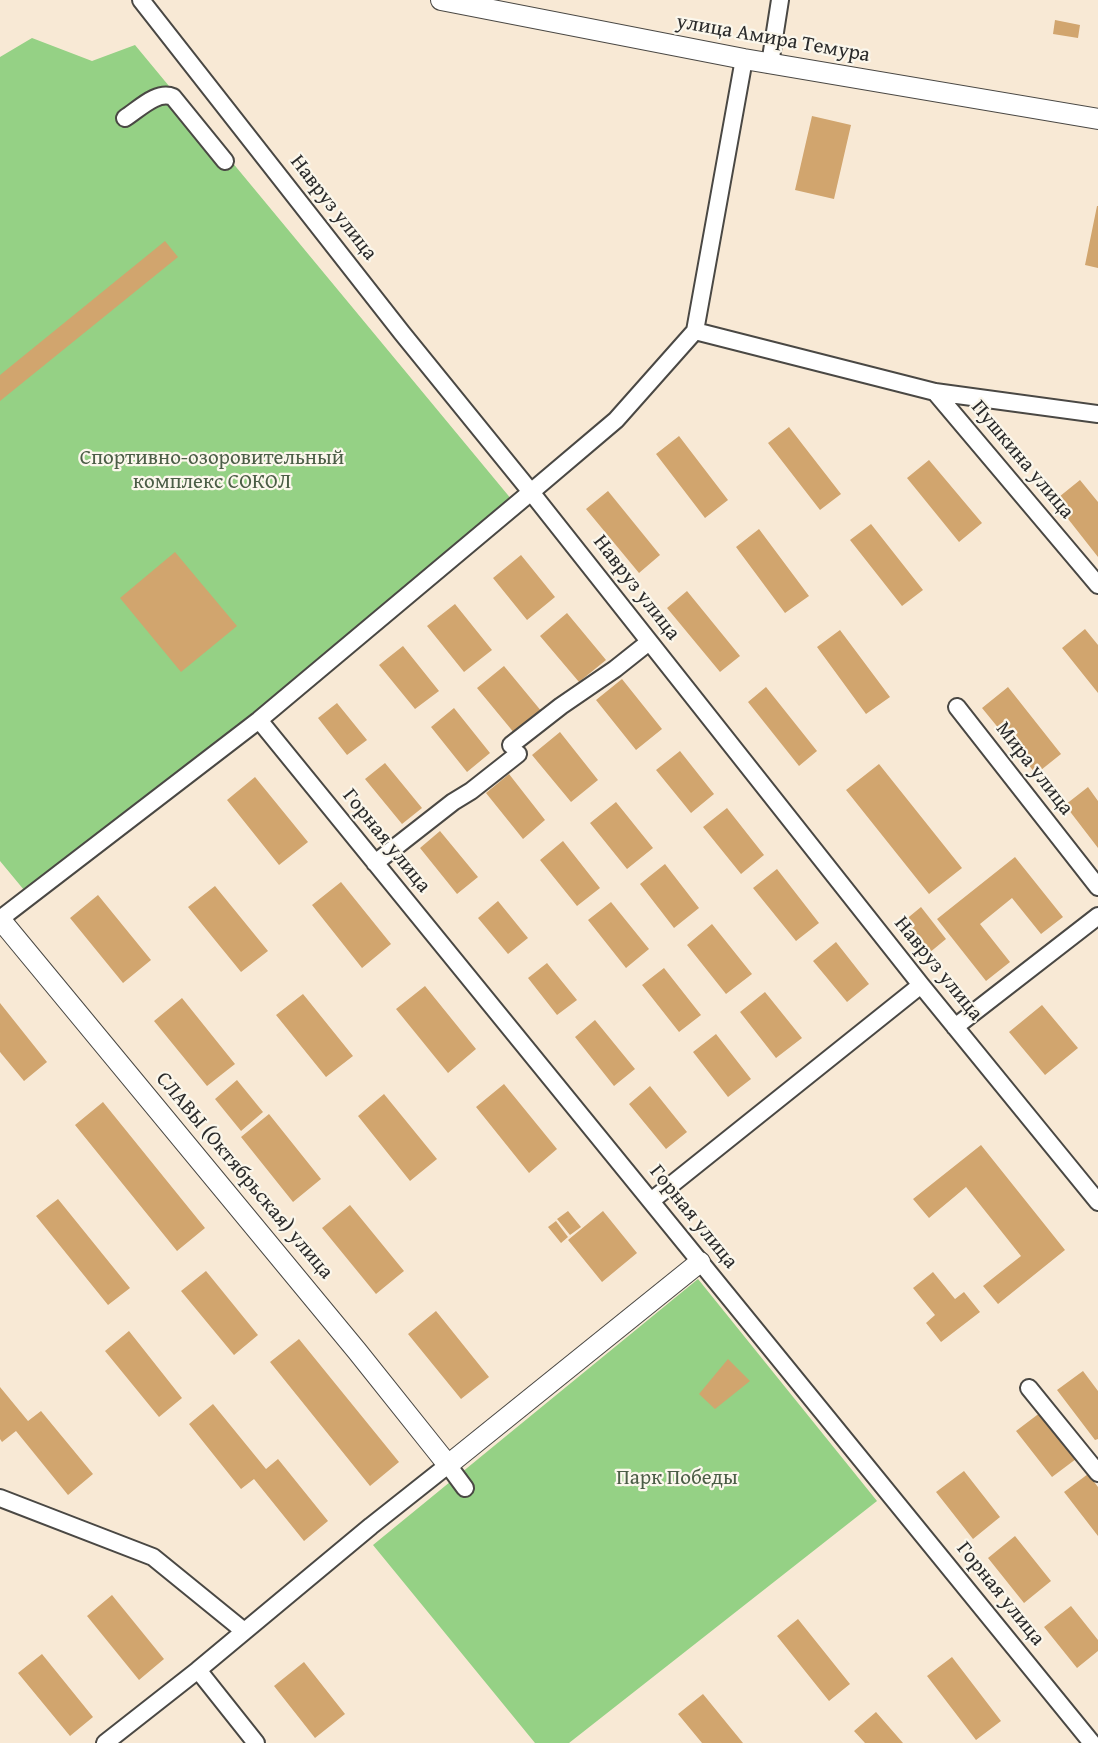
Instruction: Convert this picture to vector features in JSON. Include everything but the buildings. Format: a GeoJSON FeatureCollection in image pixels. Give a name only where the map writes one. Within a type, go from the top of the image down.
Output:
{"type":"FeatureCollection","features":[{"type":"Feature","properties":{"kind":"main road","name":"улица Амира Темура"},"geometry":{"type":"LineString","coordinates":[[441,0],[770,64],[1098,119]]}},
{"type":"Feature","properties":{"kind":"main road","name":"СЛАВЫ (Октябрьская) улица"},"geometry":{"type":"LineString","coordinates":[[0,919],[448,1465]]}},
{"type":"Feature","properties":{"kind":"main road"},"geometry":{"type":"LineString","coordinates":[[448,1465],[700,1262]]}},
{"type":"Feature","properties":{"kind":"street","name":"Навруз улица"},"geometry":{"type":"LineString","coordinates":[[141,0],[402,333],[531,492],[921,985],[1098,1202]]}},
{"type":"Feature","properties":{"kind":"street"},"geometry":{"type":"LineString","coordinates":[[770,64],[780,0]]}},
{"type":"Feature","properties":{"kind":"street"},"geometry":{"type":"LineString","coordinates":[[0,919],[259,720],[531,492],[616,420],[695,331],[744,59]]}},
{"type":"Feature","properties":{"kind":"street"},"geometry":{"type":"LineString","coordinates":[[124,118],[166,94],[173,97],[225,161]]}},
{"type":"Feature","properties":{"kind":"street"},"geometry":{"type":"LineString","coordinates":[[695,331],[935,392],[1098,414]]}},
{"type":"Feature","properties":{"kind":"street","name":"Пушкина улица"},"geometry":{"type":"LineString","coordinates":[[935,392],[1098,585]]}},
{"type":"Feature","properties":{"kind":"street"},"geometry":{"type":"LineString","coordinates":[[375,863],[453,802],[471,791],[561,706],[615,669],[649,642]]}},
{"type":"Feature","properties":{"kind":"street","name":"Мира улица"},"geometry":{"type":"LineString","coordinates":[[957,707],[1098,887]]}},
{"type":"Feature","properties":{"kind":"street","name":"Горная улица"},"geometry":{"type":"LineString","coordinates":[[259,720],[1092,1743]]}},
{"type":"Feature","properties":{"kind":"street"},"geometry":{"type":"LineString","coordinates":[[955,1027],[1098,916]]}},
{"type":"Feature","properties":{"kind":"street"},"geometry":{"type":"LineString","coordinates":[[651,1201],[921,985]]}},
{"type":"Feature","properties":{"kind":"street"},"geometry":{"type":"LineString","coordinates":[[1029,1388],[1098,1473]]}},
{"type":"Feature","properties":{"kind":"street"},"geometry":{"type":"LineString","coordinates":[[105,1743],[198,1670],[448,1465],[465,1488]]}},
{"type":"Feature","properties":{"kind":"street"},"geometry":{"type":"LineString","coordinates":[[0,1498],[153,1557],[244,1631]]}},
{"type":"Feature","properties":{"kind":"street"},"geometry":{"type":"LineString","coordinates":[[198,1670],[256,1743]]}},
{"type":"Feature","properties":{"kind":"green space","name":"Спортивно-озоровительный комплекс СОКОЛ"},"geometry":{"type":"Polygon","coordinates":[[[32,38],[92,61],[135,45],[512,500],[211,749],[24,890],[0,861],[0,57],[32,38]]]}},
{"type":"Feature","properties":{"kind":"green space","name":"Парк Победы"},"geometry":{"type":"Polygon","coordinates":[[[698,1279],[877,1501],[569,1743],[535,1743],[373,1545],[698,1279]]]}}]}
